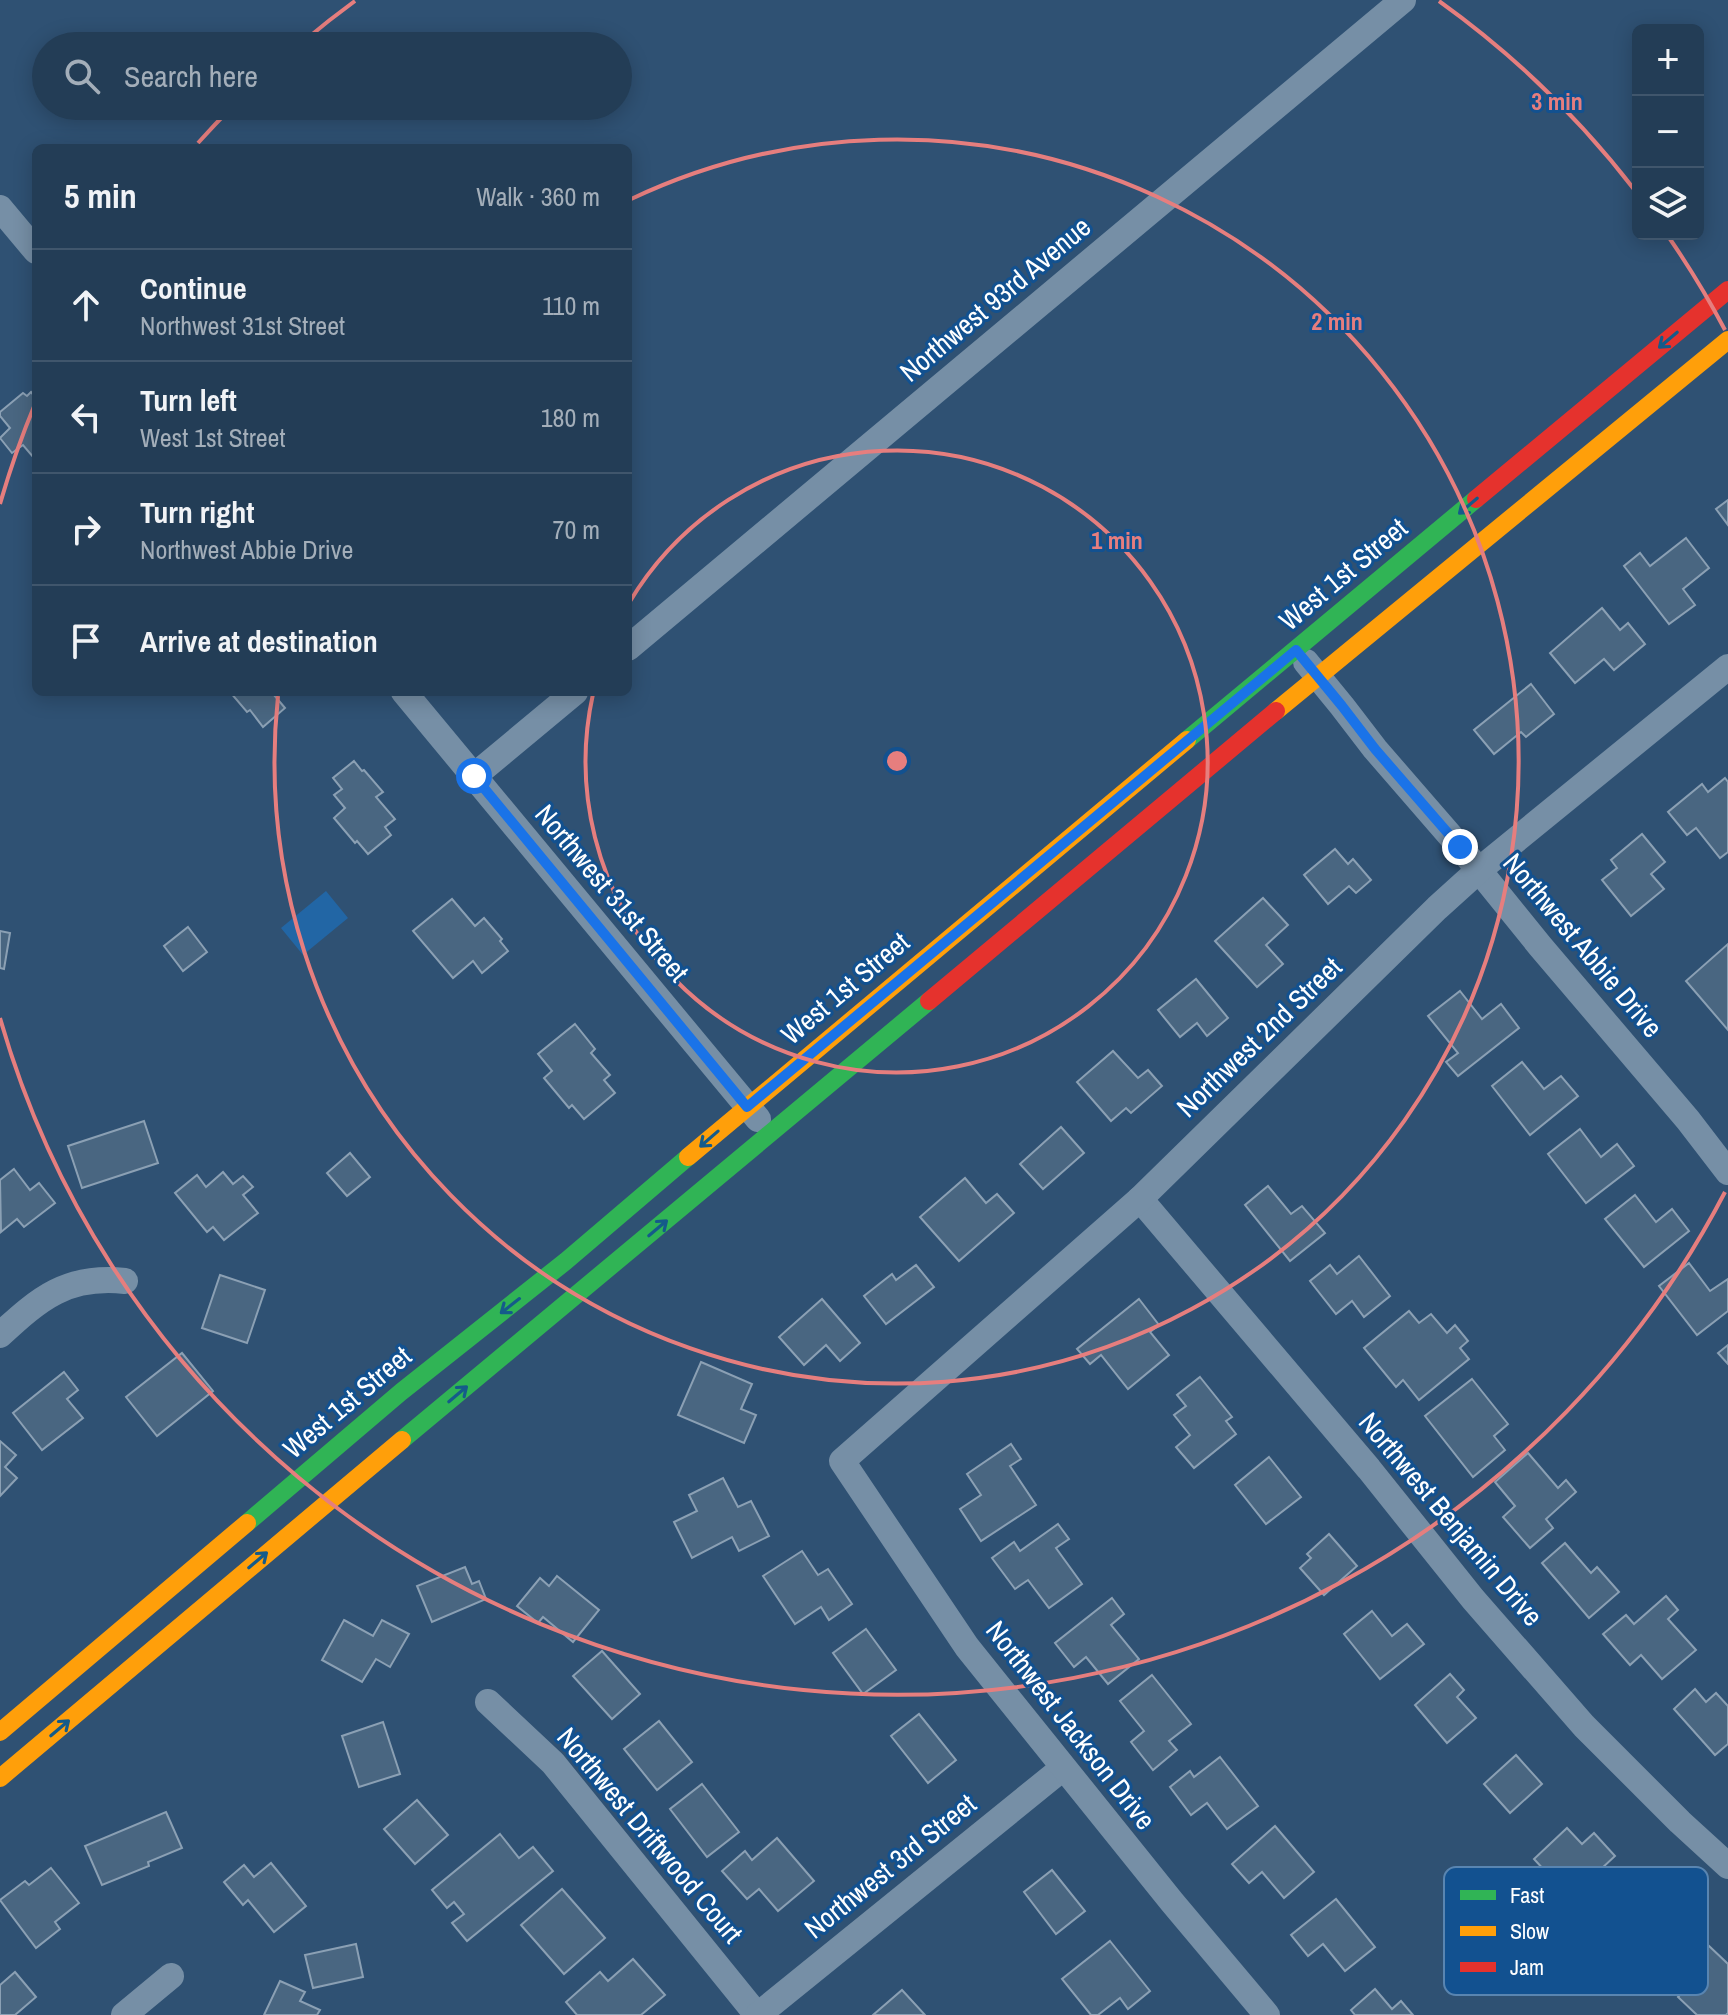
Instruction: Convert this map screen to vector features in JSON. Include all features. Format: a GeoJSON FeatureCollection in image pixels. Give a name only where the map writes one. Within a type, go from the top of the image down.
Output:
{"type":"FeatureCollection","features":[{"type":"Feature","properties":{"kind":"main road","name":"West 1st Street"},"geometry":{"type":"LineString","coordinates":[[0,1732],[389,1403],[566,1261],[1728,290]]}},
{"type":"Feature","properties":{"kind":"main road"},"geometry":{"type":"LineString","coordinates":[[0,1778],[1318,676],[1728,340]]}},
{"type":"Feature","properties":{"kind":"street","name":"Northwest 93rd Avenue"},"geometry":{"type":"LineString","coordinates":[[632,645],[1403,0]]}},
{"type":"Feature","properties":{"kind":"street"},"geometry":{"type":"LineString","coordinates":[[0,208],[32,246]]}},
{"type":"Feature","properties":{"kind":"street","name":"Northwest Abbie Drive"},"geometry":{"type":"LineString","coordinates":[[1296,650],[1728,1172]]}},
{"type":"Feature","properties":{"kind":"street","name":"Northwest 2nd Street"},"geometry":{"type":"LineString","coordinates":[[842,1461],[1140,1199],[1479,870],[1728,667]]}},
{"type":"Feature","properties":{"kind":"street","name":"Northwest 31st Street"},"geometry":{"type":"LineString","coordinates":[[407,696],[771,1134]]}},
{"type":"Feature","properties":{"kind":"street"},"geometry":{"type":"LineString","coordinates":[[474,776],[570,696]]}},
{"type":"Feature","properties":{"kind":"street","name":"Northwest Benjamin Drive"},"geometry":{"type":"LineString","coordinates":[[1140,1199],[1369,1469],[1473,1599],[1584,1726],[1728,1866]]}},
{"type":"Feature","properties":{"kind":"street"},"geometry":{"type":"LineString","coordinates":[[0,1335],[44,1297],[65,1287],[87,1280],[125,1281]]}},
{"type":"Feature","properties":{"kind":"street","name":"Northwest Jackson Drive"},"geometry":{"type":"LineString","coordinates":[[842,1461],[967,1647],[1267,2015]]}},
{"type":"Feature","properties":{"kind":"street","name":"Northwest Driftwood Court"},"geometry":{"type":"LineString","coordinates":[[488,1702],[553,1763],[757,2015]]}},
{"type":"Feature","properties":{"kind":"street","name":"Northwest 3rd Street"},"geometry":{"type":"LineString","coordinates":[[757,2015],[1063,1768]]}},
{"type":"Feature","properties":{"kind":"street"},"geometry":{"type":"LineString","coordinates":[[124,2015],[171,1976]]}},
{"type":"Feature","properties":{"kind":"shaded area"},"geometry":{"type":"Polygon","coordinates":[[[326,891],[348,918],[303,955],[281,928],[326,891]]]}},
{"type":"Feature","properties":{"kind":"building"},"geometry":{"type":"Polygon","coordinates":[[[23,393],[27,396],[32,393],[32,456],[23,445],[12,453],[0,438],[10,428],[0,412],[23,393]]]}},
{"type":"Feature","properties":{"kind":"building"},"geometry":{"type":"Polygon","coordinates":[[[1728,500],[1728,525],[1716,509],[1728,500]]]}},
{"type":"Feature","properties":{"kind":"building"},"geometry":{"type":"Polygon","coordinates":[[[1686,538],[1709,568],[1683,589],[1695,605],[1669,624],[1624,566],[1640,553],[1650,566],[1686,538]]]}},
{"type":"Feature","properties":{"kind":"building"},"geometry":{"type":"Polygon","coordinates":[[[1602,608],[1620,630],[1628,623],[1645,644],[1614,670],[1604,659],[1575,683],[1550,653],[1602,608]]]}},
{"type":"Feature","properties":{"kind":"building"},"geometry":{"type":"Polygon","coordinates":[[[1531,684],[1554,714],[1526,737],[1521,732],[1494,754],[1474,730],[1531,684]]]}},
{"type":"Feature","properties":{"kind":"building"},"geometry":{"type":"Polygon","coordinates":[[[233,696],[275,696],[285,708],[263,727],[250,710],[247,712],[233,696]]]}},
{"type":"Feature","properties":{"kind":"building"},"geometry":{"type":"Polygon","coordinates":[[[354,761],[383,792],[376,797],[395,819],[385,827],[391,835],[368,854],[334,818],[345,808],[334,795],[342,789],[333,778],[354,761]]]}},
{"type":"Feature","properties":{"kind":"building"},"geometry":{"type":"Polygon","coordinates":[[[1725,778],[1728,782],[1728,852],[1720,858],[1696,828],[1687,835],[1668,812],[1702,784],[1708,792],[1725,778]]]}},
{"type":"Feature","properties":{"kind":"building"},"geometry":{"type":"Polygon","coordinates":[[[1642,834],[1665,862],[1651,874],[1664,889],[1631,916],[1602,880],[1617,868],[1611,860],[1642,834]]]}},
{"type":"Feature","properties":{"kind":"building"},"geometry":{"type":"Polygon","coordinates":[[[1335,849],[1348,864],[1353,859],[1371,880],[1356,893],[1349,886],[1328,904],[1304,875],[1335,849]]]}},
{"type":"Feature","properties":{"kind":"building"},"geometry":{"type":"Polygon","coordinates":[[[1263,898],[1288,925],[1266,945],[1283,964],[1257,987],[1215,941],[1263,898]]]}},
{"type":"Feature","properties":{"kind":"building"},"geometry":{"type":"Polygon","coordinates":[[[452,899],[475,926],[484,918],[508,951],[482,973],[473,961],[453,978],[413,931],[452,899]]]}},
{"type":"Feature","properties":{"kind":"building"},"geometry":{"type":"Polygon","coordinates":[[[188,927],[207,952],[183,971],[164,946],[188,927]]]}},
{"type":"Feature","properties":{"kind":"building"},"geometry":{"type":"Polygon","coordinates":[[[0,931],[10,933],[4,969],[0,968],[0,931]]]}},
{"type":"Feature","properties":{"kind":"building"},"geometry":{"type":"Polygon","coordinates":[[[1728,944],[1728,1030],[1686,981],[1728,944]]]}},
{"type":"Feature","properties":{"kind":"building"},"geometry":{"type":"Polygon","coordinates":[[[1196,979],[1228,1018],[1207,1036],[1197,1023],[1180,1037],[1158,1010],[1196,979]]]}},
{"type":"Feature","properties":{"kind":"building"},"geometry":{"type":"Polygon","coordinates":[[[1460,991],[1482,1019],[1501,1004],[1519,1028],[1458,1076],[1446,1062],[1458,1053],[1428,1016],[1460,991]]]}},
{"type":"Feature","properties":{"kind":"building"},"geometry":{"type":"Polygon","coordinates":[[[575,1024],[595,1049],[591,1053],[610,1075],[604,1080],[615,1093],[584,1119],[572,1105],[569,1108],[544,1078],[552,1071],[538,1054],[575,1024]]]}},
{"type":"Feature","properties":{"kind":"building"},"geometry":{"type":"Polygon","coordinates":[[[1113,1051],[1138,1078],[1148,1070],[1162,1086],[1131,1113],[1126,1108],[1111,1121],[1077,1082],[1113,1051]]]}},
{"type":"Feature","properties":{"kind":"building"},"geometry":{"type":"Polygon","coordinates":[[[1522,1062],[1544,1089],[1561,1076],[1578,1096],[1530,1135],[1492,1086],[1522,1062]]]}},
{"type":"Feature","properties":{"kind":"building"},"geometry":{"type":"Polygon","coordinates":[[[144,1121],[158,1163],[82,1188],[68,1146],[144,1121]]]}},
{"type":"Feature","properties":{"kind":"building"},"geometry":{"type":"Polygon","coordinates":[[[1061,1127],[1084,1153],[1043,1189],[1020,1164],[1061,1127]]]}},
{"type":"Feature","properties":{"kind":"building"},"geometry":{"type":"Polygon","coordinates":[[[1580,1129],[1601,1157],[1617,1144],[1634,1166],[1586,1203],[1548,1154],[1580,1129]]]}},
{"type":"Feature","properties":{"kind":"building"},"geometry":{"type":"Polygon","coordinates":[[[350,1153],[370,1177],[347,1196],[327,1173],[350,1153]]]}},
{"type":"Feature","properties":{"kind":"building"},"geometry":{"type":"Polygon","coordinates":[[[14,1169],[30,1190],[39,1183],[55,1203],[24,1227],[17,1219],[1,1232],[0,1180],[14,1169]]]}},
{"type":"Feature","properties":{"kind":"building"},"geometry":{"type":"Polygon","coordinates":[[[223,1172],[233,1184],[243,1176],[253,1187],[243,1195],[258,1213],[224,1240],[213,1227],[207,1232],[175,1193],[197,1175],[206,1187],[223,1172]]]}},
{"type":"Feature","properties":{"kind":"building"},"geometry":{"type":"Polygon","coordinates":[[[965,1178],[986,1203],[997,1194],[1014,1213],[959,1261],[920,1217],[965,1178]]]}},
{"type":"Feature","properties":{"kind":"building"},"geometry":{"type":"Polygon","coordinates":[[[1268,1186],[1291,1214],[1302,1206],[1325,1233],[1290,1261],[1245,1205],[1268,1186]]]}},
{"type":"Feature","properties":{"kind":"building"},"geometry":{"type":"Polygon","coordinates":[[[1635,1195],[1656,1222],[1672,1209],[1689,1231],[1644,1267],[1605,1219],[1635,1195]]]}},
{"type":"Feature","properties":{"kind":"building"},"geometry":{"type":"Polygon","coordinates":[[[1359,1256],[1390,1296],[1364,1317],[1352,1301],[1336,1314],[1310,1281],[1330,1265],[1337,1274],[1359,1256]]]}},
{"type":"Feature","properties":{"kind":"building"},"geometry":{"type":"Polygon","coordinates":[[[1689,1263],[1710,1291],[1728,1279],[1728,1311],[1697,1335],[1659,1286],[1689,1263]]]}},
{"type":"Feature","properties":{"kind":"building"},"geometry":{"type":"Polygon","coordinates":[[[916,1265],[934,1287],[886,1324],[864,1296],[892,1274],[896,1280],[916,1265]]]}},
{"type":"Feature","properties":{"kind":"building"},"geometry":{"type":"Polygon","coordinates":[[[220,1275],[265,1290],[247,1343],[202,1328],[220,1275]]]}},
{"type":"Feature","properties":{"kind":"building"},"geometry":{"type":"Polygon","coordinates":[[[822,1299],[860,1343],[840,1361],[826,1345],[804,1365],[779,1337],[822,1299]]]}},
{"type":"Feature","properties":{"kind":"building"},"geometry":{"type":"Polygon","coordinates":[[[1139,1299],[1159,1325],[1150,1332],[1169,1355],[1128,1389],[1101,1355],[1090,1364],[1077,1349],[1139,1299]]]}},
{"type":"Feature","properties":{"kind":"building"},"geometry":{"type":"Polygon","coordinates":[[[1409,1311],[1419,1323],[1431,1314],[1447,1333],[1455,1325],[1468,1341],[1460,1348],[1469,1359],[1419,1400],[1403,1380],[1396,1387],[1364,1348],[1409,1311]]]}},
{"type":"Feature","properties":{"kind":"building"},"geometry":{"type":"Polygon","coordinates":[[[1728,1345],[1728,1364],[1718,1353],[1728,1345]]]}},
{"type":"Feature","properties":{"kind":"building"},"geometry":{"type":"Polygon","coordinates":[[[182,1353],[213,1391],[157,1436],[126,1397],[182,1353]]]}},
{"type":"Feature","properties":{"kind":"building"},"geometry":{"type":"Polygon","coordinates":[[[701,1362],[752,1384],[741,1409],[756,1415],[744,1443],[678,1415],[701,1362]]]}},
{"type":"Feature","properties":{"kind":"building"},"geometry":{"type":"Polygon","coordinates":[[[64,1372],[78,1390],[67,1399],[83,1418],[42,1450],[13,1413],[64,1372]]]}},
{"type":"Feature","properties":{"kind":"building"},"geometry":{"type":"Polygon","coordinates":[[[1200,1377],[1232,1417],[1226,1421],[1236,1434],[1194,1468],[1176,1447],[1190,1435],[1174,1415],[1186,1406],[1177,1395],[1200,1377]]]}},
{"type":"Feature","properties":{"kind":"building"},"geometry":{"type":"Polygon","coordinates":[[[1472,1379],[1508,1424],[1494,1436],[1505,1450],[1473,1477],[1425,1416],[1472,1379]]]}},
{"type":"Feature","properties":{"kind":"building"},"geometry":{"type":"Polygon","coordinates":[[[0,1441],[16,1455],[5,1467],[17,1478],[0,1496],[0,1441]]]}},
{"type":"Feature","properties":{"kind":"building"},"geometry":{"type":"Polygon","coordinates":[[[1011,1444],[1021,1459],[1010,1466],[1036,1505],[981,1541],[960,1509],[981,1495],[967,1474],[1011,1444]]]}},
{"type":"Feature","properties":{"kind":"building"},"geometry":{"type":"Polygon","coordinates":[[[1528,1453],[1558,1488],[1566,1480],[1576,1492],[1546,1519],[1553,1528],[1530,1548],[1503,1517],[1515,1506],[1495,1482],[1528,1453]]]}},
{"type":"Feature","properties":{"kind":"building"},"geometry":{"type":"Polygon","coordinates":[[[1269,1457],[1301,1497],[1266,1524],[1235,1485],[1269,1457]]]}},
{"type":"Feature","properties":{"kind":"building"},"geometry":{"type":"Polygon","coordinates":[[[723,1478],[738,1507],[751,1501],[769,1536],[739,1551],[732,1537],[692,1558],[674,1522],[697,1511],[689,1495],[723,1478]]]}},
{"type":"Feature","properties":{"kind":"building"},"geometry":{"type":"Polygon","coordinates":[[[1058,1524],[1069,1539],[1056,1548],[1082,1584],[1049,1608],[1028,1580],[1015,1589],[992,1558],[1014,1542],[1020,1551],[1058,1524]]]}},
{"type":"Feature","properties":{"kind":"building"},"geometry":{"type":"Polygon","coordinates":[[[1329,1534],[1357,1566],[1324,1595],[1300,1568],[1311,1558],[1307,1554],[1329,1534]]]}},
{"type":"Feature","properties":{"kind":"building"},"geometry":{"type":"Polygon","coordinates":[[[1565,1543],[1591,1573],[1597,1567],[1619,1592],[1589,1618],[1542,1563],[1565,1543]]]}},
{"type":"Feature","properties":{"kind":"building"},"geometry":{"type":"Polygon","coordinates":[[[802,1551],[818,1575],[828,1569],[852,1604],[829,1620],[821,1607],[795,1624],[763,1576],[802,1551]]]}},
{"type":"Feature","properties":{"kind":"building"},"geometry":{"type":"Polygon","coordinates":[[[465,1567],[472,1584],[479,1581],[486,1599],[432,1622],[417,1586],[465,1567]]]}},
{"type":"Feature","properties":{"kind":"building"},"geometry":{"type":"Polygon","coordinates":[[[557,1576],[599,1610],[573,1642],[543,1617],[538,1623],[517,1606],[540,1578],[549,1586],[557,1576]]]}},
{"type":"Feature","properties":{"kind":"building"},"geometry":{"type":"Polygon","coordinates":[[[1666,1596],[1678,1610],[1668,1619],[1696,1650],[1662,1679],[1641,1655],[1630,1665],[1603,1634],[1626,1615],[1634,1624],[1666,1596]]]}},
{"type":"Feature","properties":{"kind":"building"},"geometry":{"type":"Polygon","coordinates":[[[1112,1598],[1124,1614],[1111,1625],[1139,1659],[1108,1684],[1086,1657],[1074,1667],[1055,1643],[1112,1598]]]}},
{"type":"Feature","properties":{"kind":"building"},"geometry":{"type":"Polygon","coordinates":[[[1372,1611],[1392,1636],[1407,1624],[1424,1644],[1380,1679],[1344,1634],[1372,1611]]]}},
{"type":"Feature","properties":{"kind":"building"},"geometry":{"type":"Polygon","coordinates":[[[344,1620],[373,1636],[382,1620],[409,1634],[390,1667],[376,1659],[362,1682],[322,1660],[344,1620]]]}},
{"type":"Feature","properties":{"kind":"building"},"geometry":{"type":"Polygon","coordinates":[[[866,1629],[896,1670],[863,1694],[833,1653],[866,1629]]]}},
{"type":"Feature","properties":{"kind":"building"},"geometry":{"type":"Polygon","coordinates":[[[602,1651],[640,1694],[612,1719],[573,1676],[602,1651]]]}},
{"type":"Feature","properties":{"kind":"building"},"geometry":{"type":"Polygon","coordinates":[[[1450,1674],[1464,1690],[1457,1697],[1476,1718],[1447,1743],[1415,1705],[1450,1674]]]}},
{"type":"Feature","properties":{"kind":"building"},"geometry":{"type":"Polygon","coordinates":[[[1152,1675],[1191,1724],[1169,1741],[1177,1750],[1153,1770],[1131,1742],[1144,1731],[1120,1701],[1152,1675]]]}},
{"type":"Feature","properties":{"kind":"building"},"geometry":{"type":"Polygon","coordinates":[[[1695,1689],[1706,1702],[1716,1693],[1728,1706],[1728,1744],[1715,1755],[1674,1709],[1695,1689]]]}},
{"type":"Feature","properties":{"kind":"building"},"geometry":{"type":"Polygon","coordinates":[[[919,1714],[956,1760],[928,1783],[891,1736],[919,1714]]]}},
{"type":"Feature","properties":{"kind":"building"},"geometry":{"type":"Polygon","coordinates":[[[659,1721],[692,1762],[657,1790],[624,1749],[659,1721]]]}},
{"type":"Feature","properties":{"kind":"building"},"geometry":{"type":"Polygon","coordinates":[[[383,1722],[400,1774],[359,1787],[342,1736],[383,1722]]]}},
{"type":"Feature","properties":{"kind":"building"},"geometry":{"type":"Polygon","coordinates":[[[1516,1755],[1542,1784],[1510,1813],[1484,1784],[1516,1755]]]}},
{"type":"Feature","properties":{"kind":"building"},"geometry":{"type":"Polygon","coordinates":[[[1220,1757],[1258,1806],[1227,1829],[1207,1803],[1191,1815],[1170,1787],[1190,1771],[1194,1777],[1220,1757]]]}},
{"type":"Feature","properties":{"kind":"building"},"geometry":{"type":"Polygon","coordinates":[[[702,1784],[739,1832],[707,1857],[670,1809],[702,1784]]]}},
{"type":"Feature","properties":{"kind":"building"},"geometry":{"type":"Polygon","coordinates":[[[417,1800],[448,1835],[415,1864],[384,1829],[417,1800]]]}},
{"type":"Feature","properties":{"kind":"building"},"geometry":{"type":"Polygon","coordinates":[[[166,1812],[182,1848],[148,1862],[149,1866],[102,1885],[85,1846],[166,1812]]]}},
{"type":"Feature","properties":{"kind":"building"},"geometry":{"type":"Polygon","coordinates":[[[1275,1826],[1314,1872],[1284,1898],[1262,1872],[1249,1883],[1232,1864],[1275,1826]]]}},
{"type":"Feature","properties":{"kind":"building"},"geometry":{"type":"Polygon","coordinates":[[[1567,1828],[1582,1844],[1594,1833],[1615,1856],[1603,1867],[1541,1867],[1534,1859],[1567,1828]]]}},
{"type":"Feature","properties":{"kind":"building"},"geometry":{"type":"Polygon","coordinates":[[[500,1834],[519,1858],[533,1847],[553,1871],[467,1941],[452,1923],[464,1914],[454,1902],[447,1908],[432,1890],[500,1834]]]}},
{"type":"Feature","properties":{"kind":"building"},"geometry":{"type":"Polygon","coordinates":[[[777,1838],[814,1881],[778,1911],[759,1889],[747,1899],[722,1871],[745,1851],[752,1860],[777,1838]]]}},
{"type":"Feature","properties":{"kind":"building"},"geometry":{"type":"Polygon","coordinates":[[[271,1863],[306,1906],[274,1932],[248,1900],[243,1905],[224,1882],[244,1865],[254,1877],[271,1863]]]}},
{"type":"Feature","properties":{"kind":"building"},"geometry":{"type":"Polygon","coordinates":[[[51,1868],[79,1903],[55,1922],[60,1929],[36,1948],[0,1900],[25,1881],[29,1885],[51,1868]]]}},
{"type":"Feature","properties":{"kind":"building"},"geometry":{"type":"Polygon","coordinates":[[[1052,1870],[1085,1911],[1056,1934],[1024,1892],[1052,1870]]]}},
{"type":"Feature","properties":{"kind":"building"},"geometry":{"type":"Polygon","coordinates":[[[562,1889],[605,1938],[564,1974],[521,1925],[562,1889]]]}},
{"type":"Feature","properties":{"kind":"building"},"geometry":{"type":"Polygon","coordinates":[[[1336,1899],[1375,1947],[1345,1971],[1323,1944],[1308,1956],[1291,1935],[1336,1899]]]}},
{"type":"Feature","properties":{"kind":"building"},"geometry":{"type":"Polygon","coordinates":[[[1110,1941],[1150,1991],[1128,2009],[1120,1998],[1098,2015],[1091,2015],[1062,1979],[1110,1941]]]}},
{"type":"Feature","properties":{"kind":"building"},"geometry":{"type":"Polygon","coordinates":[[[356,1944],[363,1977],[313,1988],[305,1955],[356,1944]]]}},
{"type":"Feature","properties":{"kind":"building"},"geometry":{"type":"Polygon","coordinates":[[[1708,1945],[1728,1964],[1728,2013],[1697,2015],[1678,1997],[1708,1995],[1708,1945]]]}},
{"type":"Feature","properties":{"kind":"building"},"geometry":{"type":"Polygon","coordinates":[[[633,1959],[665,1995],[641,2015],[577,2015],[566,2002],[600,1972],[608,1981],[633,1959]]]}},
{"type":"Feature","properties":{"kind":"building"},"geometry":{"type":"Polygon","coordinates":[[[15,1972],[36,1997],[15,2015],[0,2015],[0,1985],[15,1972]]]}},
{"type":"Feature","properties":{"kind":"building"},"geometry":{"type":"Polygon","coordinates":[[[280,1981],[305,1992],[300,2001],[320,2010],[317,2015],[264,2015],[280,1981]]]}},
{"type":"Feature","properties":{"kind":"building"},"geometry":{"type":"Polygon","coordinates":[[[1375,1989],[1392,2009],[1401,2001],[1413,2015],[1355,2015],[1351,2010],[1375,1989]]]}},
{"type":"Feature","properties":{"kind":"building"},"geometry":{"type":"Polygon","coordinates":[[[902,1990],[925,2015],[873,2015],[902,1990]]]}},
{"type":"Feature","properties":{"kind":"traffic: fast"},"geometry":{"type":"LineString","coordinates":[[1187,740],[1476,499]]}},
{"type":"Feature","properties":{"kind":"traffic: fast"},"geometry":{"type":"LineString","coordinates":[[402,1440],[929,1001]]}},
{"type":"Feature","properties":{"kind":"traffic: fast"},"geometry":{"type":"LineString","coordinates":[[247,1523],[401,1392],[566,1261],[688,1157]]}},
{"type":"Feature","properties":{"kind":"traffic: slow"},"geometry":{"type":"LineString","coordinates":[[1276,711],[1728,340]]}},
{"type":"Feature","properties":{"kind":"traffic: slow"},"geometry":{"type":"LineString","coordinates":[[688,1157],[1187,740]]}},
{"type":"Feature","properties":{"kind":"traffic: slow"},"geometry":{"type":"LineString","coordinates":[[0,1778],[402,1440]]}},
{"type":"Feature","properties":{"kind":"traffic: slow"},"geometry":{"type":"LineString","coordinates":[[0,1732],[247,1523]]}},
{"type":"Feature","properties":{"kind":"traffic: jam"},"geometry":{"type":"LineString","coordinates":[[1476,499],[1728,290]]}},
{"type":"Feature","properties":{"kind":"traffic: jam"},"geometry":{"type":"LineString","coordinates":[[929,1001],[1276,711]]}},
{"type":"Feature","properties":{"kind":"route"},"geometry":{"type":"LineString","coordinates":[[474,776],[747,1107],[1296,650],[1375,749],[1460,847]]}}]}
